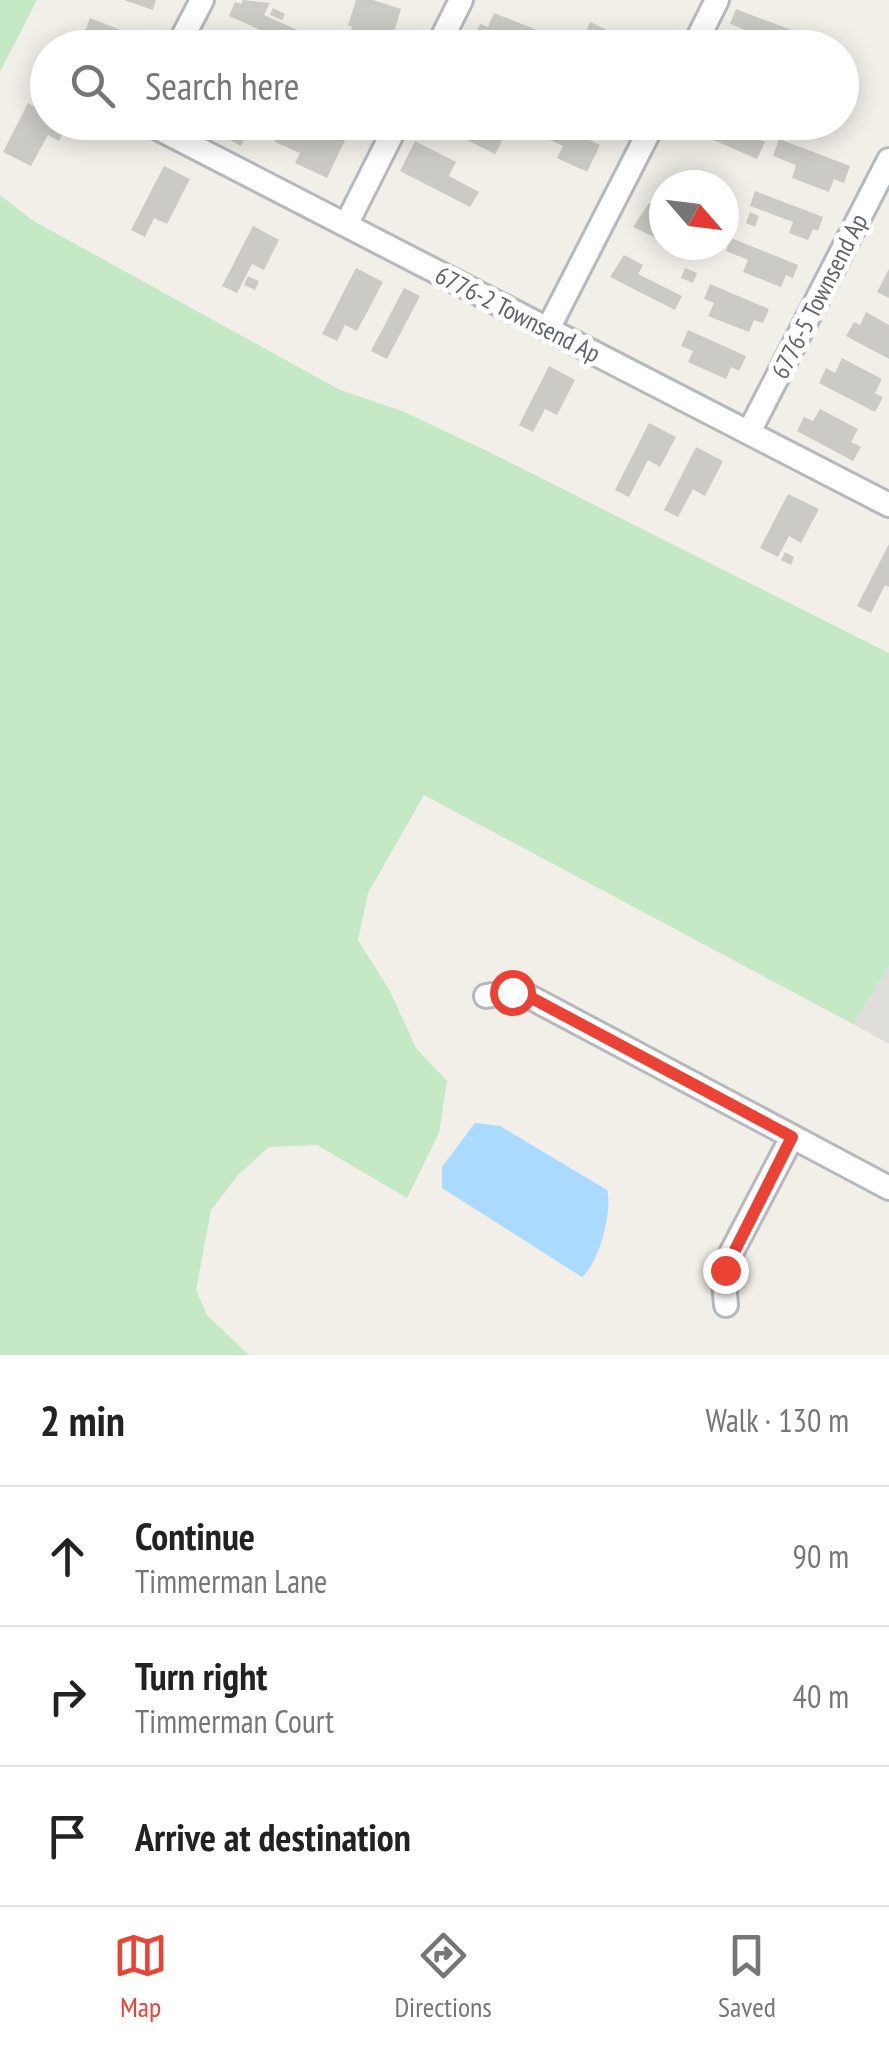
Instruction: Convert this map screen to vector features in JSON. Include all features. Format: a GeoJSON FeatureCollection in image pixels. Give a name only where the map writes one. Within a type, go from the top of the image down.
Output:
{"type":"FeatureCollection","features":[{"type":"Feature","properties":{"kind":"street"},"geometry":{"type":"LineString","coordinates":[[186,30],[202,0]]}},
{"type":"Feature","properties":{"kind":"street"},"geometry":{"type":"LineString","coordinates":[[445,30],[461,0]]}},
{"type":"Feature","properties":{"kind":"street"},"geometry":{"type":"LineString","coordinates":[[701,30],[717,0]]}},
{"type":"Feature","properties":{"kind":"street","name":"6776-2 Townsend Ap"},"geometry":{"type":"LineString","coordinates":[[181,140],[889,505]]}},
{"type":"Feature","properties":{"kind":"street"},"geometry":{"type":"LineString","coordinates":[[346,225],[389,140]]}},
{"type":"Feature","properties":{"kind":"street"},"geometry":{"type":"LineString","coordinates":[[548,330],[645,140]]}},
{"type":"Feature","properties":{"kind":"street","name":"6776-5 Townsend Ap"},"geometry":{"type":"LineString","coordinates":[[748,432],[889,160]]}},
{"type":"Feature","properties":{"kind":"street"},"geometry":{"type":"LineString","coordinates":[[486,996],[512,992],[528,996],[889,1188]]}},
{"type":"Feature","properties":{"kind":"street"},"geometry":{"type":"LineString","coordinates":[[726,1305],[727,1261],[792,1137]]}},
{"type":"Feature","properties":{"kind":"shaded area"},"geometry":{"type":"Polygon","coordinates":[[[889,966],[889,1044],[853,1024],[889,966]]]}},
{"type":"Feature","properties":{"kind":"green space"},"geometry":{"type":"Polygon","coordinates":[[[0,0],[37,0],[0,72],[0,0]]]}},
{"type":"Feature","properties":{"kind":"green space"},"geometry":{"type":"Polygon","coordinates":[[[0,195],[32,220],[340,390],[402,411],[485,450],[889,653],[889,966],[853,1024],[424,795],[368,893],[358,940],[390,991],[416,1048],[447,1081],[439,1133],[407,1198],[317,1145],[269,1147],[238,1175],[211,1210],[196,1290],[207,1315],[249,1355],[0,1355],[0,195]]]}},
{"type":"Feature","properties":{"kind":"water"},"geometry":{"type":"Polygon","coordinates":[[[475,1123],[500,1126],[607,1190],[603,1236],[582,1277],[442,1188],[442,1167],[475,1123]]]}},
{"type":"Feature","properties":{"kind":"building"},"geometry":{"type":"Polygon","coordinates":[[[124,0],[156,0],[153,10],[124,0]]]}},
{"type":"Feature","properties":{"kind":"building"},"geometry":{"type":"Polygon","coordinates":[[[243,0],[270,3],[264,15],[298,30],[260,30],[229,16],[235,2],[241,4],[243,0]]]}},
{"type":"Feature","properties":{"kind":"building"},"geometry":{"type":"Polygon","coordinates":[[[356,0],[373,0],[401,9],[395,30],[351,30],[348,25],[356,0]]]}},
{"type":"Feature","properties":{"kind":"building"},"geometry":{"type":"Polygon","coordinates":[[[273,8],[285,14],[282,20],[270,15],[273,8]]]}},
{"type":"Feature","properties":{"kind":"building"},"geometry":{"type":"Polygon","coordinates":[[[736,9],[791,30],[746,30],[730,24],[736,9]]]}},
{"type":"Feature","properties":{"kind":"building"},"geometry":{"type":"Polygon","coordinates":[[[494,13],[537,30],[477,30],[480,24],[488,27],[494,13]]]}},
{"type":"Feature","properties":{"kind":"building"},"geometry":{"type":"Polygon","coordinates":[[[90,18],[121,30],[86,30],[90,18]]]}},
{"type":"Feature","properties":{"kind":"building"},"geometry":{"type":"Polygon","coordinates":[[[590,22],[608,30],[587,30],[590,22]]]}},
{"type":"Feature","properties":{"kind":"building"},"geometry":{"type":"Polygon","coordinates":[[[28,103],[30,140],[45,140],[31,166],[3,152],[28,103]]]}},
{"type":"Feature","properties":{"kind":"building"},"geometry":{"type":"Polygon","coordinates":[[[345,140],[327,178],[295,163],[300,153],[275,142],[345,140]]]}},
{"type":"Feature","properties":{"kind":"building"},"geometry":{"type":"Polygon","coordinates":[[[467,140],[502,141],[495,154],[467,140]]]}},
{"type":"Feature","properties":{"kind":"building"},"geometry":{"type":"Polygon","coordinates":[[[550,140],[590,140],[600,145],[587,172],[557,158],[563,146],[550,140]]]}},
{"type":"Feature","properties":{"kind":"building"},"geometry":{"type":"Polygon","coordinates":[[[713,140],[765,142],[757,159],[713,140]]]}},
{"type":"Feature","properties":{"kind":"building"},"geometry":{"type":"Polygon","coordinates":[[[782,140],[850,166],[844,183],[834,179],[829,192],[792,178],[796,165],[773,156],[782,140]]]}},
{"type":"Feature","properties":{"kind":"building"},"geometry":{"type":"Polygon","coordinates":[[[415,141],[456,162],[449,176],[479,192],[470,207],[400,171],[415,141]]]}},
{"type":"Feature","properties":{"kind":"building"},"geometry":{"type":"Polygon","coordinates":[[[164,166],[190,179],[167,224],[154,218],[145,237],[131,230],[164,166]]]}},
{"type":"Feature","properties":{"kind":"building"},"geometry":{"type":"Polygon","coordinates":[[[755,191],[823,217],[818,231],[813,229],[808,240],[789,233],[793,222],[750,206],[755,191]]]}},
{"type":"Feature","properties":{"kind":"building"},"geometry":{"type":"Polygon","coordinates":[[[649,203],[649,235],[633,227],[649,203]]]}},
{"type":"Feature","properties":{"kind":"building"},"geometry":{"type":"Polygon","coordinates":[[[750,212],[759,216],[755,227],[746,223],[750,212]]]}},
{"type":"Feature","properties":{"kind":"building"},"geometry":{"type":"Polygon","coordinates":[[[253,226],[279,240],[264,270],[252,264],[237,293],[222,286],[253,226]]]}},
{"type":"Feature","properties":{"kind":"building"},"geometry":{"type":"Polygon","coordinates":[[[739,241],[798,265],[793,278],[786,275],[781,287],[743,272],[748,260],[739,256],[739,241]]]}},
{"type":"Feature","properties":{"kind":"building"},"geometry":{"type":"Polygon","coordinates":[[[624,255],[643,265],[638,274],[682,296],[675,310],[610,277],[624,255]]]}},
{"type":"Feature","properties":{"kind":"building"},"geometry":{"type":"Polygon","coordinates":[[[356,268],[383,282],[357,331],[345,325],[337,341],[322,334],[356,268]]]}},
{"type":"Feature","properties":{"kind":"building"},"geometry":{"type":"Polygon","coordinates":[[[685,268],[697,273],[693,283],[681,278],[685,268]]]}},
{"type":"Feature","properties":{"kind":"building"},"geometry":{"type":"Polygon","coordinates":[[[889,269],[889,298],[877,292],[889,269]]]}},
{"type":"Feature","properties":{"kind":"building"},"geometry":{"type":"Polygon","coordinates":[[[248,276],[259,281],[255,290],[244,285],[248,276]]]}},
{"type":"Feature","properties":{"kind":"building"},"geometry":{"type":"Polygon","coordinates":[[[710,284],[769,309],[763,323],[754,320],[749,332],[708,316],[714,303],[704,299],[710,284]]]}},
{"type":"Feature","properties":{"kind":"building"},"geometry":{"type":"Polygon","coordinates":[[[404,288],[420,296],[387,359],[371,351],[404,288]]]}},
{"type":"Feature","properties":{"kind":"building"},"geometry":{"type":"Polygon","coordinates":[[[866,312],[889,325],[889,359],[846,336],[854,322],[860,325],[866,312]]]}},
{"type":"Feature","properties":{"kind":"building"},"geometry":{"type":"Polygon","coordinates":[[[688,330],[746,356],[739,371],[731,367],[726,379],[688,362],[693,351],[681,346],[688,330]]]}},
{"type":"Feature","properties":{"kind":"building"},"geometry":{"type":"Polygon","coordinates":[[[842,358],[882,379],[875,393],[883,397],[875,412],[819,383],[826,368],[835,373],[842,358]]]}},
{"type":"Feature","properties":{"kind":"building"},"geometry":{"type":"Polygon","coordinates":[[[549,366],[575,380],[557,415],[545,409],[533,432],[519,425],[549,366]]]}},
{"type":"Feature","properties":{"kind":"building"},"geometry":{"type":"Polygon","coordinates":[[[820,409],[858,429],[851,442],[861,447],[853,461],[797,431],[804,417],[813,421],[820,409]]]}},
{"type":"Feature","properties":{"kind":"building"},"geometry":{"type":"Polygon","coordinates":[[[649,423],[676,437],[660,467],[648,460],[629,497],[615,490],[649,423]]]}},
{"type":"Feature","properties":{"kind":"building"},"geometry":{"type":"Polygon","coordinates":[[[696,447],[723,461],[705,496],[693,489],[678,517],[664,510],[696,447]]]}},
{"type":"Feature","properties":{"kind":"building"},"geometry":{"type":"Polygon","coordinates":[[[788,494],[819,509],[801,543],[789,536],[778,557],[760,548],[788,494]]]}},
{"type":"Feature","properties":{"kind":"building"},"geometry":{"type":"Polygon","coordinates":[[[889,544],[889,587],[885,585],[871,613],[857,606],[889,544]]]}},
{"type":"Feature","properties":{"kind":"building"},"geometry":{"type":"Polygon","coordinates":[[[785,552],[794,557],[791,565],[781,560],[785,552]]]}},
{"type":"Feature","properties":{"kind":"route"},"geometry":{"type":"LineString","coordinates":[[512,992],[528,996],[792,1137],[725,1270]]}}]}
